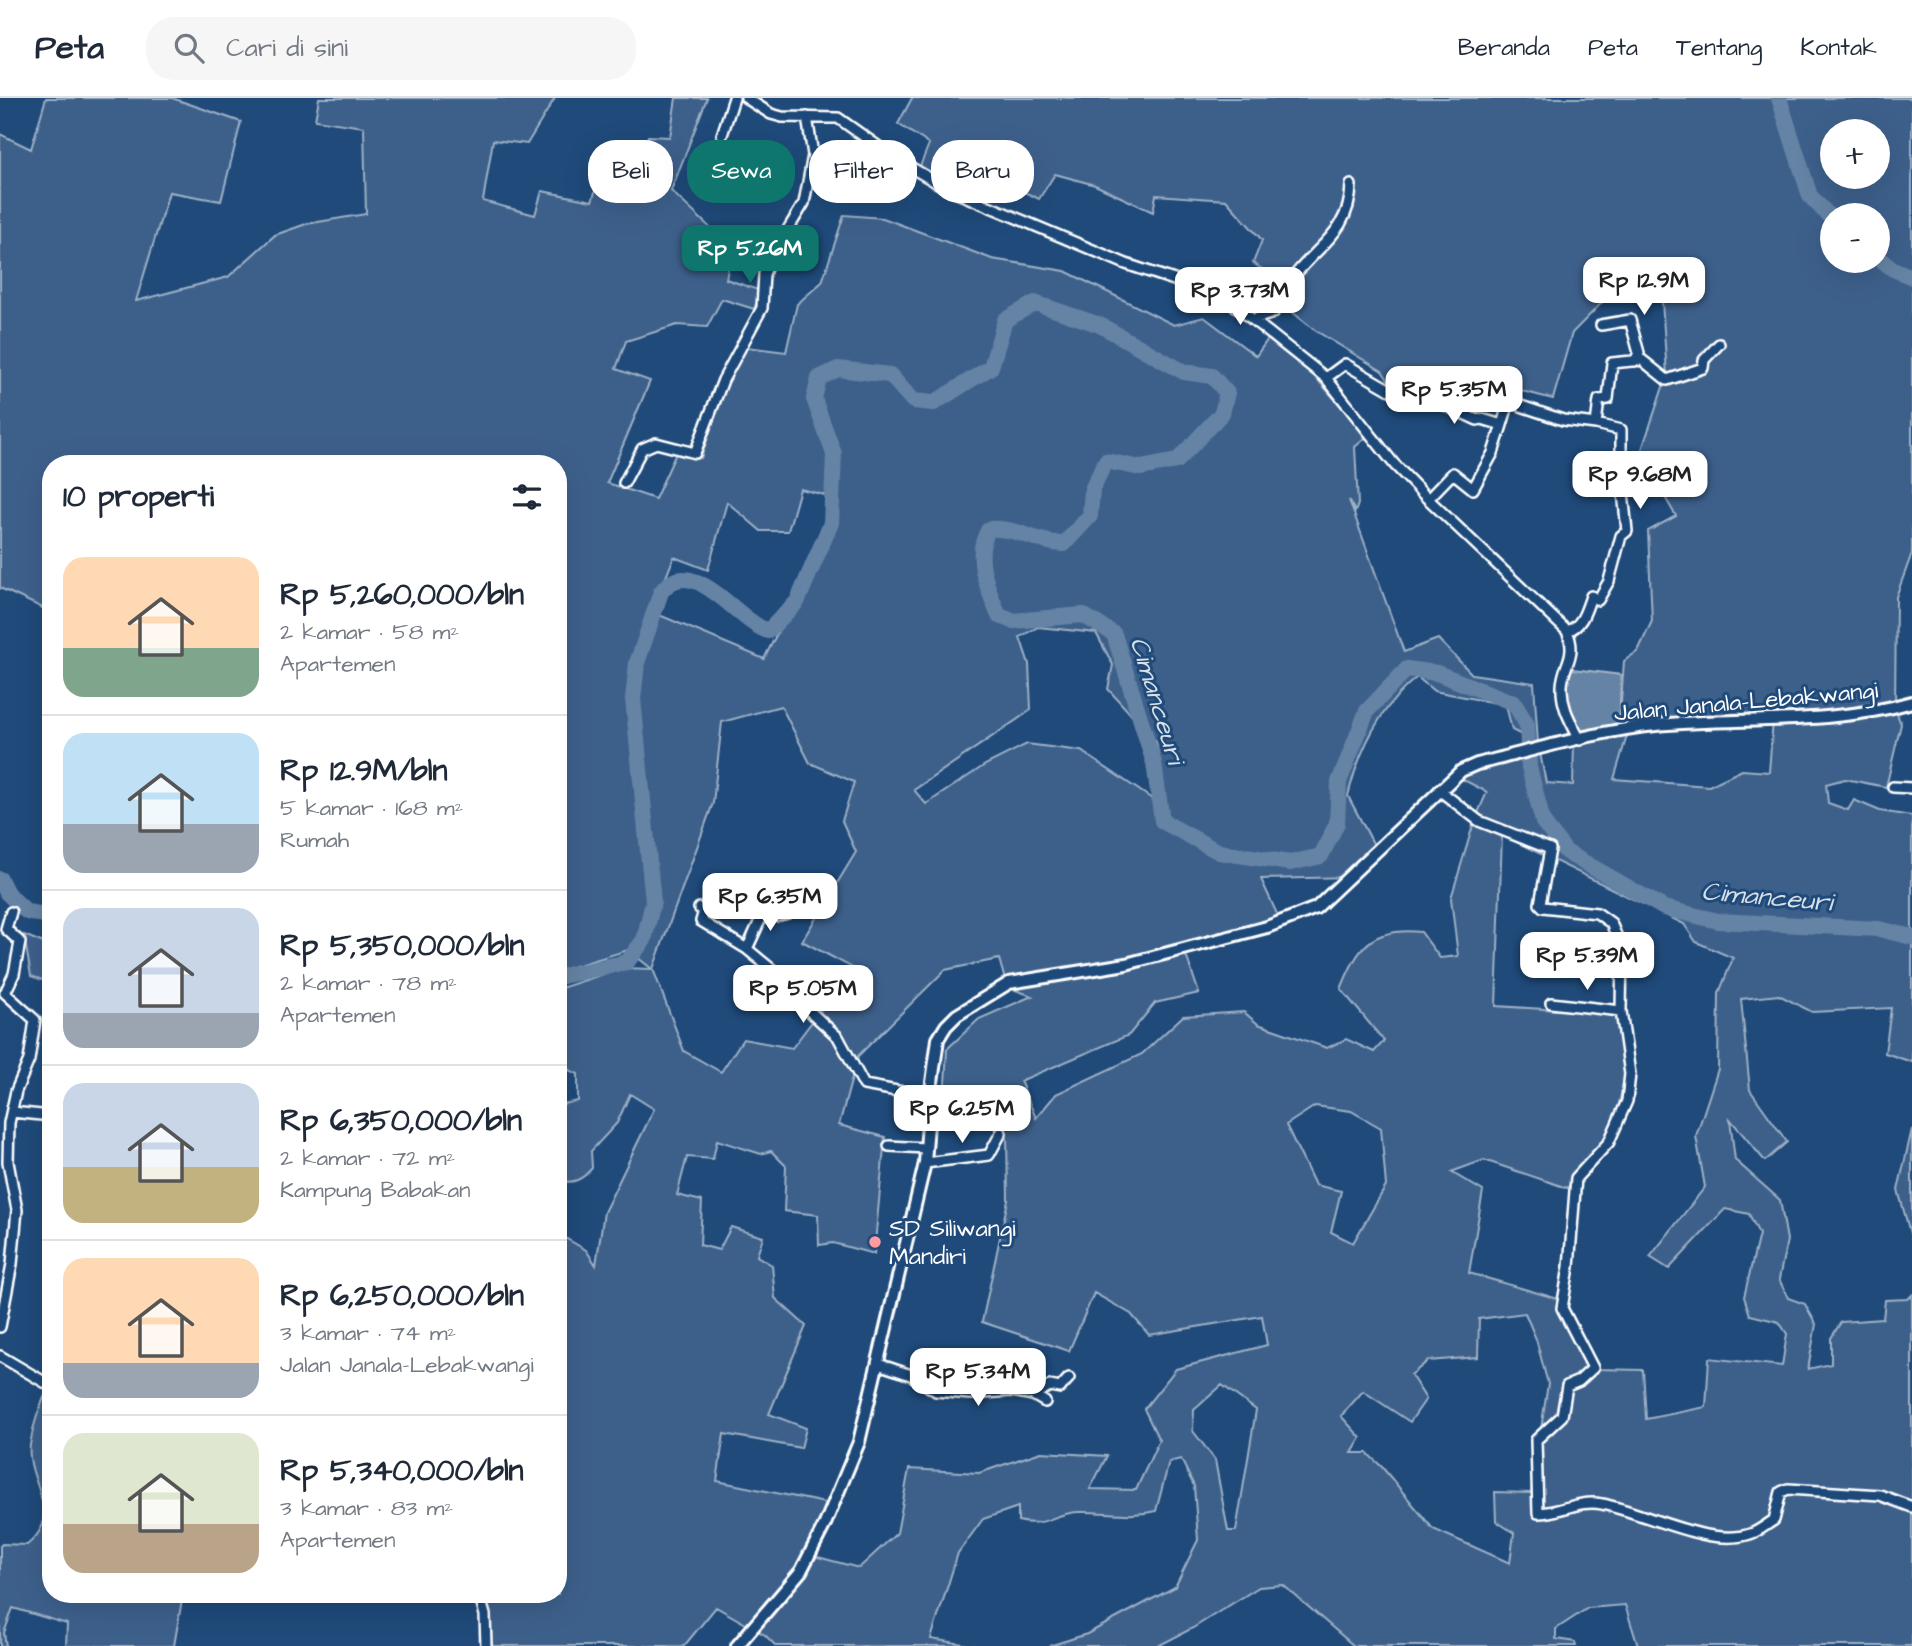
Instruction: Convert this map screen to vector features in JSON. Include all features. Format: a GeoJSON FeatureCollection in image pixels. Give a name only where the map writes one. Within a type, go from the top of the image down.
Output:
{"type":"FeatureCollection","features":[{"type":"Feature","properties":{"kind":"main road","name":"Jalan Janala–Lebakwangi"},"geometry":{"type":"LineString","coordinates":[[1439,790],[1461,771],[1543,748],[1653,725],[1819,716],[1891,708],[1912,702]]}},
{"type":"Feature","properties":{"kind":"main road"},"geometry":{"type":"LineString","coordinates":[[737,1646],[801,1570],[825,1524],[859,1441],[925,1163],[938,1039],[946,1026],[957,1015],[1009,983],[1126,964],[1296,917],[1324,901],[1439,790]]}},
{"type":"Feature","properties":{"kind":"street"},"geometry":{"type":"LineString","coordinates":[[722,135],[734,98]]}},
{"type":"Feature","properties":{"kind":"street"},"geometry":{"type":"LineString","coordinates":[[746,98],[771,114],[838,118],[893,157],[948,190],[1126,264],[1210,292],[1255,319],[1326,378],[1394,464],[1427,499],[1567,631],[1572,655],[1562,684],[1564,710],[1580,740]]}},
{"type":"Feature","properties":{"kind":"street"},"geometry":{"type":"LineString","coordinates":[[624,483],[642,449],[656,443],[695,453],[723,380],[762,308],[764,274],[770,259],[804,202],[813,155],[807,117]]}},
{"type":"Feature","properties":{"kind":"street"},"geometry":{"type":"LineString","coordinates":[[1255,319],[1273,313],[1297,274],[1340,229],[1348,209],[1351,185]]}},
{"type":"Feature","properties":{"kind":"street"},"geometry":{"type":"LineString","coordinates":[[1601,325],[1630,320],[1639,353],[1635,361]]}},
{"type":"Feature","properties":{"kind":"street"},"geometry":{"type":"LineString","coordinates":[[1595,424],[1599,400],[1608,399],[1612,363],[1642,360],[1667,380],[1703,368],[1704,360],[1719,344]]}},
{"type":"Feature","properties":{"kind":"street"},"geometry":{"type":"LineString","coordinates":[[1326,378],[1345,364],[1390,390],[1440,403],[1477,420],[1502,425]]}},
{"type":"Feature","properties":{"kind":"street"},"geometry":{"type":"LineString","coordinates":[[1427,499],[1453,473],[1473,489],[1493,453],[1509,402],[1563,420],[1621,430],[1621,460],[1617,461],[1616,478],[1618,487],[1623,492],[1627,531],[1621,537],[1609,581],[1598,600],[1591,596],[1582,618],[1574,629],[1567,631]]}},
{"type":"Feature","properties":{"kind":"street"},"geometry":{"type":"LineString","coordinates":[[1893,787],[1912,788]]}},
{"type":"Feature","properties":{"kind":"street"},"geometry":{"type":"LineString","coordinates":[[1439,790],[1479,821],[1550,849],[1539,899],[1543,907],[1597,913],[1611,923],[1622,949],[1621,1011],[1630,1074],[1627,1101],[1609,1142],[1576,1178],[1569,1267],[1562,1308],[1593,1368],[1579,1381],[1567,1387],[1562,1416],[1536,1440],[1538,1513],[1552,1513],[1567,1506],[1599,1503],[1718,1538],[1750,1535],[1773,1520],[1781,1492],[1788,1489],[1880,1495],[1912,1507]]}},
{"type":"Feature","properties":{"kind":"street"},"geometry":{"type":"LineString","coordinates":[[699,908],[704,911],[701,921],[747,949],[775,972],[792,995],[838,1037],[864,1085],[930,1097]]}},
{"type":"Feature","properties":{"kind":"street"},"geometry":{"type":"LineString","coordinates":[[0,1327],[12,1264],[17,1210],[8,1162],[12,1112],[29,1060],[35,1020],[5,993],[14,974],[20,942],[6,929],[11,912]]}},
{"type":"Feature","properties":{"kind":"street"},"geometry":{"type":"LineString","coordinates":[[747,949],[763,914],[776,916],[788,912]]}},
{"type":"Feature","properties":{"kind":"street"},"geometry":{"type":"LineString","coordinates":[[764,999],[775,972]]}},
{"type":"Feature","properties":{"kind":"street"},"geometry":{"type":"LineString","coordinates":[[1551,1003],[1621,1011]]}},
{"type":"Feature","properties":{"kind":"street"},"geometry":{"type":"LineString","coordinates":[[12,1112],[42,1115]]}},
{"type":"Feature","properties":{"kind":"street"},"geometry":{"type":"LineString","coordinates":[[925,1163],[989,1156],[1001,1133]]}},
{"type":"Feature","properties":{"kind":"street"},"geometry":{"type":"LineString","coordinates":[[889,1146],[926,1149]]}},
{"type":"Feature","properties":{"kind":"street"},"geometry":{"type":"LineString","coordinates":[[0,1356],[42,1381]]}},
{"type":"Feature","properties":{"kind":"street"},"geometry":{"type":"LineString","coordinates":[[878,1364],[911,1376],[936,1391],[970,1394],[1013,1391],[1032,1395],[1045,1402]]}},
{"type":"Feature","properties":{"kind":"street"},"geometry":{"type":"LineString","coordinates":[[1032,1395],[1050,1386],[1060,1388],[1069,1378]]}},
{"type":"Feature","properties":{"kind":"street"},"geometry":{"type":"LineString","coordinates":[[482,1603],[485,1615],[486,1646]]}},
{"type":"Feature","properties":{"kind":"shaded area"},"geometry":{"type":"Polygon","coordinates":[[[46,98],[172,98],[241,122],[221,201],[169,192],[136,301],[228,277],[275,235],[306,224],[366,214],[364,127],[315,120],[319,98],[555,98],[527,144],[493,140],[483,201],[535,215],[542,191],[588,200],[588,203],[673,203],[673,193],[732,248],[726,279],[761,291],[754,309],[722,299],[707,327],[677,325],[626,341],[616,369],[650,381],[607,483],[655,499],[677,451],[701,458],[730,372],[747,347],[786,352],[797,304],[822,282],[844,215],[883,218],[992,259],[1065,271],[1174,325],[1204,317],[1256,356],[1270,336],[1297,357],[1368,436],[1355,447],[1358,504],[1355,512],[1349,500],[1404,652],[1438,639],[1472,674],[1534,683],[1538,743],[1546,783],[1573,785],[1574,741],[1619,730],[1624,661],[1638,651],[1652,621],[1648,531],[1676,516],[1653,477],[1634,473],[1667,375],[1660,272],[1628,276],[1572,333],[1553,399],[1487,382],[1464,412],[1406,405],[1382,371],[1316,331],[1277,300],[1285,284],[1253,263],[1262,240],[1226,200],[1156,195],[1153,212],[1095,185],[1055,174],[1039,199],[1034,197],[1034,140],[931,140],[931,176],[919,169],[929,144],[898,124],[912,98],[1912,98],[1912,553],[1896,597],[1895,709],[1901,724],[1886,787],[1845,779],[1826,784],[1828,803],[1848,810],[1854,800],[1880,811],[1912,816],[1912,1062],[1885,1053],[1891,1008],[1812,1012],[1779,995],[1741,999],[1750,1090],[1787,1142],[1765,1161],[1730,1119],[1735,1160],[1780,1200],[1787,1240],[1779,1279],[1788,1298],[1805,1304],[1816,1324],[1808,1369],[1831,1364],[1831,1338],[1841,1322],[1883,1319],[1885,1300],[1908,1299],[1912,1295],[1912,1646],[1638,1646],[1625,1605],[1588,1608],[1556,1629],[1556,1639],[1575,1642],[1576,1646],[1354,1646],[1283,1585],[1259,1587],[1193,1628],[1158,1646],[1049,1646],[1087,1634],[1175,1587],[1198,1540],[1194,1486],[1181,1459],[1169,1462],[1156,1511],[1126,1514],[1078,1512],[1028,1523],[1018,1521],[1018,1507],[983,1519],[958,1553],[931,1639],[976,1646],[776,1646],[765,1635],[716,1607],[684,1646],[488,1646],[479,1603],[567,1603],[567,1239],[586,1250],[596,1265],[604,1212],[654,1109],[630,1094],[617,1123],[591,1151],[592,1168],[577,1180],[567,1182],[567,1103],[578,1101],[578,1074],[567,1069],[567,986],[622,968],[652,969],[628,950],[567,968],[567,455],[42,455],[42,608],[0,588],[0,134],[31,149],[46,98]],[[800,489],[788,531],[761,531],[727,502],[708,570],[674,557],[652,612],[764,659],[834,522],[825,495],[800,489]],[[1038,627],[1020,637],[1029,664],[1031,710],[914,790],[926,804],[985,765],[1027,744],[1081,751],[1167,809],[1156,742],[1108,689],[1113,665],[1096,633],[1038,627]],[[1417,677],[1382,716],[1358,763],[1348,796],[1375,847],[1352,877],[1261,879],[1283,927],[1186,955],[1199,993],[1155,1003],[1129,1035],[1020,1081],[1036,1118],[1056,1094],[1142,1054],[1183,1016],[1244,1012],[1258,1024],[1327,1048],[1346,1039],[1374,1052],[1384,1041],[1341,989],[1361,951],[1378,937],[1404,931],[1421,932],[1440,958],[1458,956],[1451,898],[1474,822],[1487,792],[1454,775],[1537,743],[1512,730],[1506,705],[1434,691],[1417,677]],[[781,706],[722,722],[713,803],[653,969],[684,1051],[721,1072],[743,1039],[792,1048],[853,968],[802,941],[856,852],[842,821],[854,782],[810,763],[781,706]],[[1773,719],[1629,729],[1614,779],[1709,786],[1742,770],[1769,772],[1773,719]],[[1502,835],[1496,1006],[1624,1014],[1627,1064],[1612,1139],[1567,1188],[1484,1160],[1451,1172],[1483,1191],[1469,1273],[1562,1300],[1596,1369],[1643,1370],[1646,1419],[1706,1407],[1709,1358],[1782,1366],[1787,1334],[1779,1322],[1750,1315],[1744,1297],[1759,1234],[1749,1214],[1725,1209],[1669,1269],[1650,1257],[1705,1187],[1696,1136],[1718,1069],[1719,993],[1733,958],[1696,942],[1684,924],[1502,835]],[[999,959],[945,970],[858,1056],[839,1125],[885,1137],[874,1254],[833,1243],[819,1245],[818,1215],[784,1211],[786,1166],[771,1151],[761,1154],[717,1140],[713,1159],[687,1157],[677,1195],[702,1201],[700,1245],[719,1250],[731,1227],[763,1237],[757,1256],[772,1265],[775,1298],[806,1326],[769,1414],[806,1428],[801,1448],[724,1434],[717,1481],[835,1505],[814,1556],[859,1568],[897,1533],[909,1469],[979,1473],[1041,1452],[1107,1456],[1090,1489],[1136,1490],[1159,1440],[1144,1409],[1176,1369],[1267,1345],[1262,1316],[1149,1335],[1131,1314],[1094,1293],[1069,1351],[982,1322],[1008,1200],[1007,1135],[944,1102],[947,1049],[979,1019],[1032,996],[1007,987],[999,959]],[[1315,1106],[1286,1125],[1315,1185],[1341,1191],[1331,1232],[1353,1243],[1386,1186],[1381,1128],[1351,1111],[1315,1106]],[[1525,1313],[1479,1319],[1478,1357],[1428,1361],[1411,1375],[1426,1399],[1410,1422],[1363,1391],[1341,1416],[1361,1438],[1352,1453],[1367,1453],[1382,1467],[1433,1529],[1510,1563],[1514,1533],[1496,1521],[1495,1492],[1531,1493],[1548,1384],[1536,1339],[1525,1313]],[[1222,1385],[1194,1410],[1193,1431],[1215,1460],[1228,1531],[1236,1531],[1256,1410],[1222,1385]]]}},
{"type":"Feature","properties":{"kind":"shaded area"},"geometry":{"type":"Polygon","coordinates":[[[676,98],[707,98],[691,140],[687,140],[687,150],[673,186],[673,140],[646,140],[648,136],[670,137],[676,98]]]}},
{"type":"Feature","properties":{"kind":"shaded area"},"geometry":{"type":"Polygon","coordinates":[[[1565,668],[1621,675],[1619,730],[1584,737],[1565,715],[1565,668]]]}},
{"type":"Feature","properties":{"kind":"shaded area"},"geometry":{"type":"Polygon","coordinates":[[[24,935],[42,942],[42,980],[31,976],[24,935]]]}},
{"type":"Feature","properties":{"kind":"shaded area"},"geometry":{"type":"Polygon","coordinates":[[[1912,1129],[1912,1240],[1898,1190],[1912,1129]]]}},
{"type":"Feature","properties":{"kind":"shaded area"},"geometry":{"type":"Polygon","coordinates":[[[42,1403],[42,1501],[30,1458],[30,1445],[42,1403]]]}},
{"type":"Feature","properties":{"kind":"shaded area"},"geometry":{"type":"Polygon","coordinates":[[[42,1523],[42,1603],[181,1603],[174,1646],[66,1646],[67,1624],[13,1608],[4,1633],[6,1646],[0,1646],[0,1546],[27,1545],[38,1533],[42,1523]]]}},
{"type":"Feature","properties":{"kind":"waterway","name":"Cimanceuri"},"geometry":{"type":"LineString","coordinates":[[1779,98],[1810,196],[1820,206]]}},
{"type":"Feature","properties":{"kind":"waterway","name":"Cimanceuri"},"geometry":{"type":"LineString","coordinates":[[1890,267],[1912,277]]}},
{"type":"Feature","properties":{"kind":"waterway","name":"Cimanceuri"},"geometry":{"type":"LineString","coordinates":[[567,975],[627,962],[644,940],[653,902],[633,699],[637,663],[661,592],[674,581],[687,579],[701,584],[768,631],[797,602],[831,523],[834,454],[814,399],[819,378],[838,369],[890,375],[913,401],[934,403],[991,367],[1005,320],[1035,303],[1100,325],[1184,372],[1212,376],[1227,393],[1222,413],[1177,461],[1141,468],[1106,461],[1092,489],[1090,516],[1064,544],[1008,530],[989,529],[982,550],[984,572],[999,616],[1013,621],[1083,615],[1114,634],[1154,763],[1162,821],[1219,852],[1290,863],[1321,856],[1337,823],[1339,782],[1367,711],[1407,669],[1437,673],[1514,703],[1527,725],[1529,767],[1543,822],[1566,852],[1664,908],[1718,921],[1879,929],[1912,937]]}},
{"type":"Feature","properties":{"kind":"waterway","name":"Cimanceuri"},"geometry":{"type":"LineString","coordinates":[[0,879],[7,893],[27,912],[42,914]]}},
{"type":"Feature","properties":{"kind":"place","name":"SD Siliwangi Mandiri"},"geometry":{"type":"Point","coordinates":[875,1242]}}]}
